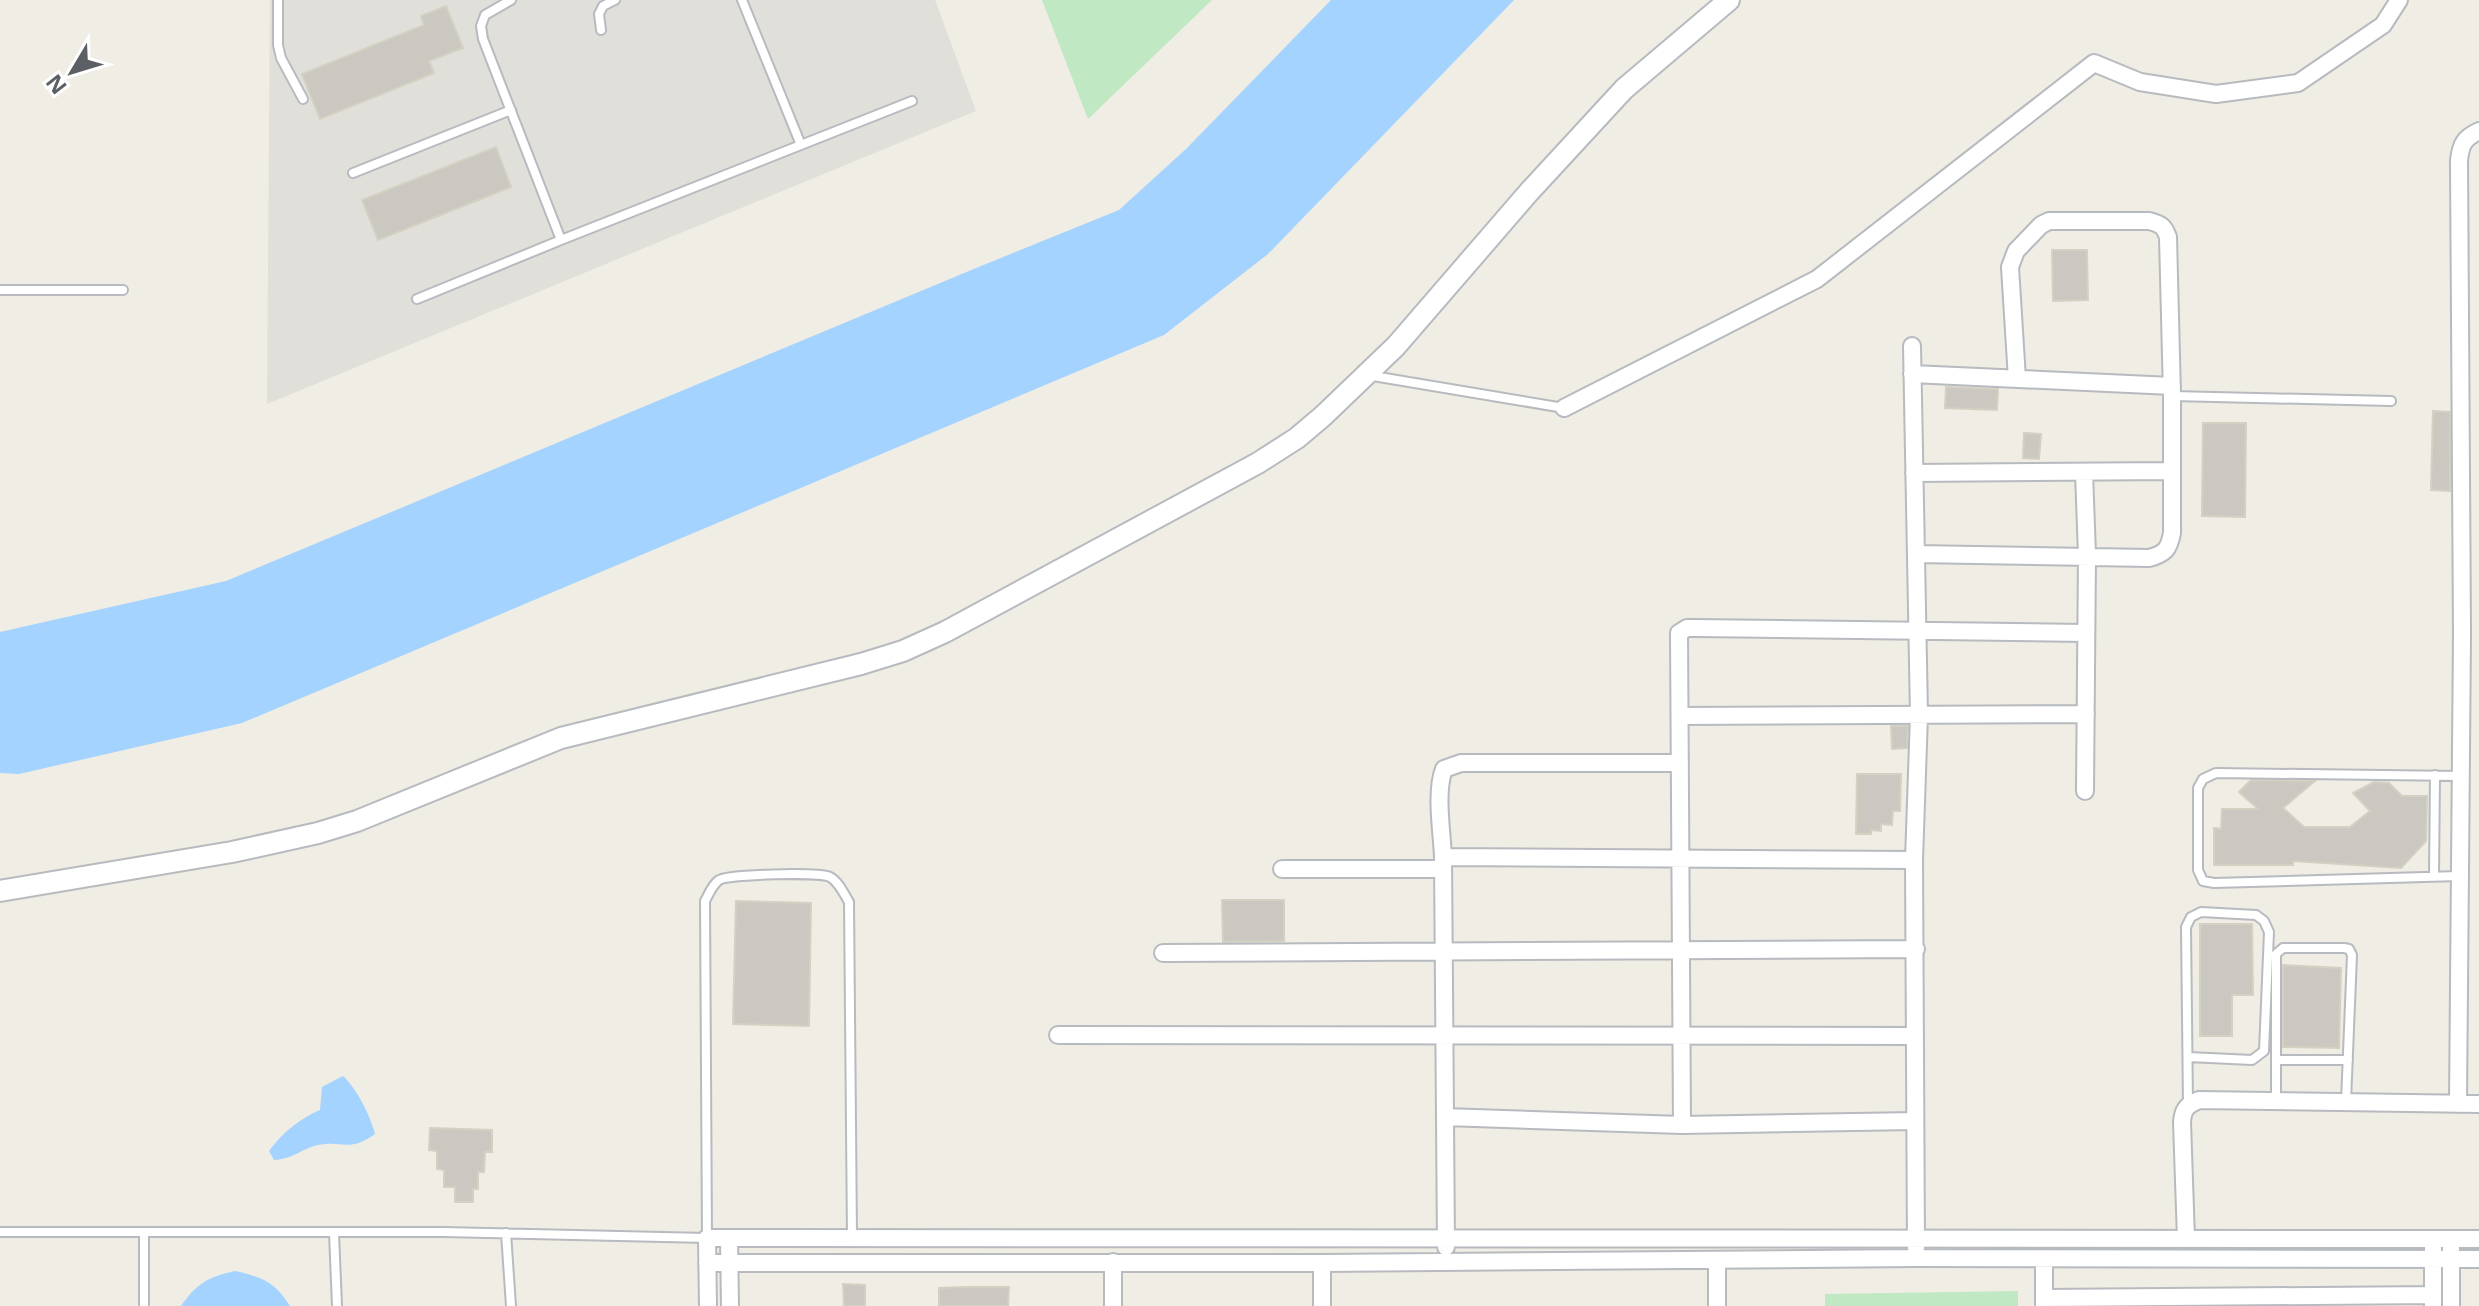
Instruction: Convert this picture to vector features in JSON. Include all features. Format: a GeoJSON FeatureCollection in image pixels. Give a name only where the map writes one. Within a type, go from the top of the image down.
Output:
{"type":"FeatureCollection","features":[{"type":"Feature","properties":{"kind":"street"},"geometry":{"type":"LineString","coordinates":[[0,891],[232,852],[318,833],[357,821],[561,738],[861,664],[903,651],[945,632],[1258,463],[1315,424],[1396,346],[1529,192],[1624,89],[1729,0]]}},
{"type":"Feature","properties":{"kind":"street"},"geometry":{"type":"LineString","coordinates":[[1564,408],[1817,279],[2094,63],[2140,82],[2216,94],[2298,83],[2383,25],[2399,0]]}},
{"type":"Feature","properties":{"kind":"street"},"geometry":{"type":"LineString","coordinates":[[2458,1104],[2462,617],[2459,160],[2461,144],[2479,131]]}},
{"type":"Feature","properties":{"kind":"street"},"geometry":{"type":"LineString","coordinates":[[1916,554],[2149,558],[2161,555],[2170,547],[2172,391],[2168,237],[2165,228],[2149,221],[2049,221],[2041,225],[2016,251],[2010,267],[2017,379]]}},
{"type":"Feature","properties":{"kind":"street"},"geometry":{"type":"LineString","coordinates":[[1912,346],[1919,715],[1914,860],[1916,1258]]}},
{"type":"Feature","properties":{"kind":"street"},"geometry":{"type":"LineString","coordinates":[[1912,374],[2172,391]]}},
{"type":"Feature","properties":{"kind":"street"},"geometry":{"type":"LineString","coordinates":[[1914,473],[2172,471]]}},
{"type":"Feature","properties":{"kind":"street"},"geometry":{"type":"LineString","coordinates":[[2084,472],[2087,555],[2085,791]]}},
{"type":"Feature","properties":{"kind":"street"},"geometry":{"type":"LineString","coordinates":[[1682,1125],[1679,633],[1687,628],[2086,633]]}},
{"type":"Feature","properties":{"kind":"street"},"geometry":{"type":"LineString","coordinates":[[1680,716],[2086,714]]}},
{"type":"Feature","properties":{"kind":"street"},"geometry":{"type":"LineString","coordinates":[[1446,1261],[1441,778],[1444,769],[1461,763],[1680,763]]}},
{"type":"Feature","properties":{"kind":"street"},"geometry":{"type":"LineString","coordinates":[[1282,869],[1680,859],[1914,860]]}},
{"type":"Feature","properties":{"kind":"street"},"geometry":{"type":"LineString","coordinates":[[1163,953],[1916,949]]}},
{"type":"Feature","properties":{"kind":"street"},"geometry":{"type":"LineString","coordinates":[[1058,1035],[1915,1036]]}},
{"type":"Feature","properties":{"kind":"street"},"geometry":{"type":"LineString","coordinates":[[2186,1239],[2182,1122],[2188,1105],[2199,1100],[2479,1104]]}},
{"type":"Feature","properties":{"kind":"street"},"geometry":{"type":"LineString","coordinates":[[1445,1117],[1682,1125],[1915,1121]]}},
{"type":"Feature","properties":{"kind":"street"},"geometry":{"type":"LineString","coordinates":[[708,1306],[707,1238],[2479,1239]]}},
{"type":"Feature","properties":{"kind":"street"},"geometry":{"type":"LineString","coordinates":[[729,1238],[730,1306]]}},
{"type":"Feature","properties":{"kind":"street"},"geometry":{"type":"LineString","coordinates":[[2139,1239],[2139,1259]]}},
{"type":"Feature","properties":{"kind":"street"},"geometry":{"type":"LineString","coordinates":[[2044,1259],[2044,1302],[2433,1300],[2434,1239]]}},
{"type":"Feature","properties":{"kind":"street"},"geometry":{"type":"LineString","coordinates":[[2451,1239],[2451,1306]]}},
{"type":"Feature","properties":{"kind":"street"},"geometry":{"type":"LineString","coordinates":[[707,1263],[2479,1259]]}},
{"type":"Feature","properties":{"kind":"street"},"geometry":{"type":"LineString","coordinates":[[1717,1260],[1717,1306]]}},
{"type":"Feature","properties":{"kind":"street"},"geometry":{"type":"LineString","coordinates":[[1113,1262],[1113,1306]]}},
{"type":"Feature","properties":{"kind":"street"},"geometry":{"type":"LineString","coordinates":[[1322,1263],[1322,1306]]}},
{"type":"Feature","properties":{"kind":"lane"},"geometry":{"type":"LineString","coordinates":[[278,0],[281,58],[303,99]]}},
{"type":"Feature","properties":{"kind":"lane"},"geometry":{"type":"LineString","coordinates":[[511,0],[485,15],[481,26],[483,39],[561,240]]}},
{"type":"Feature","properties":{"kind":"lane"},"geometry":{"type":"LineString","coordinates":[[601,30],[599,14],[603,6],[615,0]]}},
{"type":"Feature","properties":{"kind":"lane"},"geometry":{"type":"LineString","coordinates":[[742,0],[801,145]]}},
{"type":"Feature","properties":{"kind":"lane"},"geometry":{"type":"LineString","coordinates":[[417,299],[912,101]]}},
{"type":"Feature","properties":{"kind":"lane"},"geometry":{"type":"LineString","coordinates":[[353,173],[511,110]]}},
{"type":"Feature","properties":{"kind":"lane"},"geometry":{"type":"LineString","coordinates":[[0,290],[123,290]]}},
{"type":"Feature","properties":{"kind":"lane"},"geometry":{"type":"LineString","coordinates":[[1366,375],[1564,408]]}},
{"type":"Feature","properties":{"kind":"lane"},"geometry":{"type":"LineString","coordinates":[[2172,391],[2391,401]]}},
{"type":"Feature","properties":{"kind":"lane"},"geometry":{"type":"LineString","coordinates":[[2459,776],[2216,773],[2203,779],[2198,788],[2198,870],[2203,881],[2460,876]]}},
{"type":"Feature","properties":{"kind":"lane"},"geometry":{"type":"LineString","coordinates":[[2434,876],[2435,775]]}},
{"type":"Feature","properties":{"kind":"lane"},"geometry":{"type":"LineString","coordinates":[[0,1232],[506,1233],[707,1238],[705,901],[720,879],[815,874],[830,877],[849,902],[852,1238]]}},
{"type":"Feature","properties":{"kind":"lane"},"geometry":{"type":"LineString","coordinates":[[2188,1057],[2252,1060],[2264,1051],[2269,932],[2264,921],[2256,915],[2201,912],[2191,917],[2186,927],[2188,1105]]}},
{"type":"Feature","properties":{"kind":"lane"},"geometry":{"type":"LineString","coordinates":[[2276,1101],[2276,954],[2283,948],[2329,948],[2349,949],[2352,955],[2346,1102]]}},
{"type":"Feature","properties":{"kind":"lane"},"geometry":{"type":"LineString","coordinates":[[2276,1060],[2348,1060]]}},
{"type":"Feature","properties":{"kind":"lane"},"geometry":{"type":"LineString","coordinates":[[144,1233],[144,1306]]}},
{"type":"Feature","properties":{"kind":"lane"},"geometry":{"type":"LineString","coordinates":[[334,1233],[337,1306]]}},
{"type":"Feature","properties":{"kind":"lane"},"geometry":{"type":"LineString","coordinates":[[506,1233],[511,1306]]}},
{"type":"Feature","properties":{"kind":"shaded area"},"geometry":{"type":"Polygon","coordinates":[[[270,0],[935,0],[976,111],[267,404],[270,0]]]}},
{"type":"Feature","properties":{"kind":"green space"},"geometry":{"type":"Polygon","coordinates":[[[1042,0],[1212,0],[1088,119],[1042,0]]]}},
{"type":"Feature","properties":{"kind":"green space"},"geometry":{"type":"Polygon","coordinates":[[[2018,1291],[2018,1306],[1825,1306],[1825,1294],[2018,1291]]]}},
{"type":"Feature","properties":{"kind":"water"},"geometry":{"type":"Polygon","coordinates":[[[1331,0],[1514,0],[1268,254],[1164,335],[242,723],[19,774],[0,773],[0,632],[226,581],[1119,210],[1186,149],[1331,0]]]}},
{"type":"Feature","properties":{"kind":"water"},"geometry":{"type":"Polygon","coordinates":[[[343,1076],[362,1103],[375,1134],[352,1145],[318,1145],[274,1160],[269,1151],[274,1144],[298,1122],[320,1110],[322,1087],[343,1076]]]}},
{"type":"Feature","properties":{"kind":"water"},"geometry":{"type":"Polygon","coordinates":[[[235,1271],[267,1282],[279,1291],[290,1306],[181,1306],[204,1282],[235,1271]]]}},
{"type":"Feature","properties":{"kind":"building"},"geometry":{"type":"Polygon","coordinates":[[[446,6],[463,48],[429,61],[434,73],[320,119],[302,74],[424,25],[421,16],[446,6]]]}},
{"type":"Feature","properties":{"kind":"building"},"geometry":{"type":"Polygon","coordinates":[[[496,147],[511,187],[378,240],[362,200],[496,147]]]}},
{"type":"Feature","properties":{"kind":"building"},"geometry":{"type":"Polygon","coordinates":[[[2052,250],[2087,250],[2088,300],[2053,301],[2052,250]]]}},
{"type":"Feature","properties":{"kind":"building"},"geometry":{"type":"Polygon","coordinates":[[[1946,387],[1998,389],[1997,410],[1945,408],[1946,387]]]}},
{"type":"Feature","properties":{"kind":"building"},"geometry":{"type":"Polygon","coordinates":[[[2433,411],[2450,412],[2450,491],[2431,490],[2433,411]]]}},
{"type":"Feature","properties":{"kind":"building"},"geometry":{"type":"Polygon","coordinates":[[[2203,423],[2246,423],[2245,517],[2202,516],[2203,423]]]}},
{"type":"Feature","properties":{"kind":"building"},"geometry":{"type":"Polygon","coordinates":[[[2024,433],[2041,434],[2039,459],[2023,458],[2024,433]]]}},
{"type":"Feature","properties":{"kind":"building"},"geometry":{"type":"Polygon","coordinates":[[[1891,726],[1908,726],[1907,748],[1892,749],[1891,726]]]}},
{"type":"Feature","properties":{"kind":"building"},"geometry":{"type":"Polygon","coordinates":[[[1857,774],[1901,774],[1900,811],[1893,811],[1892,825],[1881,824],[1881,831],[1871,830],[1871,834],[1856,834],[1857,774]]]}},
{"type":"Feature","properties":{"kind":"building"},"geometry":{"type":"Polygon","coordinates":[[[2251,780],[2315,781],[2283,808],[2304,827],[2350,827],[2370,811],[2353,793],[2374,782],[2389,783],[2402,796],[2427,796],[2426,841],[2401,868],[2293,861],[2293,865],[2214,865],[2214,828],[2221,829],[2222,809],[2258,809],[2239,792],[2251,780]]]}},
{"type":"Feature","properties":{"kind":"building"},"geometry":{"type":"Polygon","coordinates":[[[1222,900],[1284,900],[1284,941],[1223,942],[1222,900]]]}},
{"type":"Feature","properties":{"kind":"building"},"geometry":{"type":"Polygon","coordinates":[[[736,901],[811,903],[809,1026],[733,1024],[736,901]]]}},
{"type":"Feature","properties":{"kind":"building"},"geometry":{"type":"Polygon","coordinates":[[[2200,924],[2252,924],[2253,995],[2232,995],[2232,1036],[2200,1036],[2200,924]]]}},
{"type":"Feature","properties":{"kind":"building"},"geometry":{"type":"Polygon","coordinates":[[[2283,965],[2341,968],[2339,1048],[2283,1047],[2283,965]]]}},
{"type":"Feature","properties":{"kind":"building"},"geometry":{"type":"Polygon","coordinates":[[[430,1128],[492,1130],[492,1152],[485,1152],[484,1172],[478,1172],[478,1189],[473,1189],[473,1202],[455,1202],[455,1187],[444,1187],[444,1170],[437,1169],[437,1151],[429,1150],[430,1128]]]}},
{"type":"Feature","properties":{"kind":"building"},"geometry":{"type":"Polygon","coordinates":[[[843,1284],[865,1285],[865,1306],[844,1306],[843,1284]]]}},
{"type":"Feature","properties":{"kind":"building"},"geometry":{"type":"Polygon","coordinates":[[[1009,1287],[1008,1306],[939,1306],[939,1288],[1009,1287]]]}}]}
